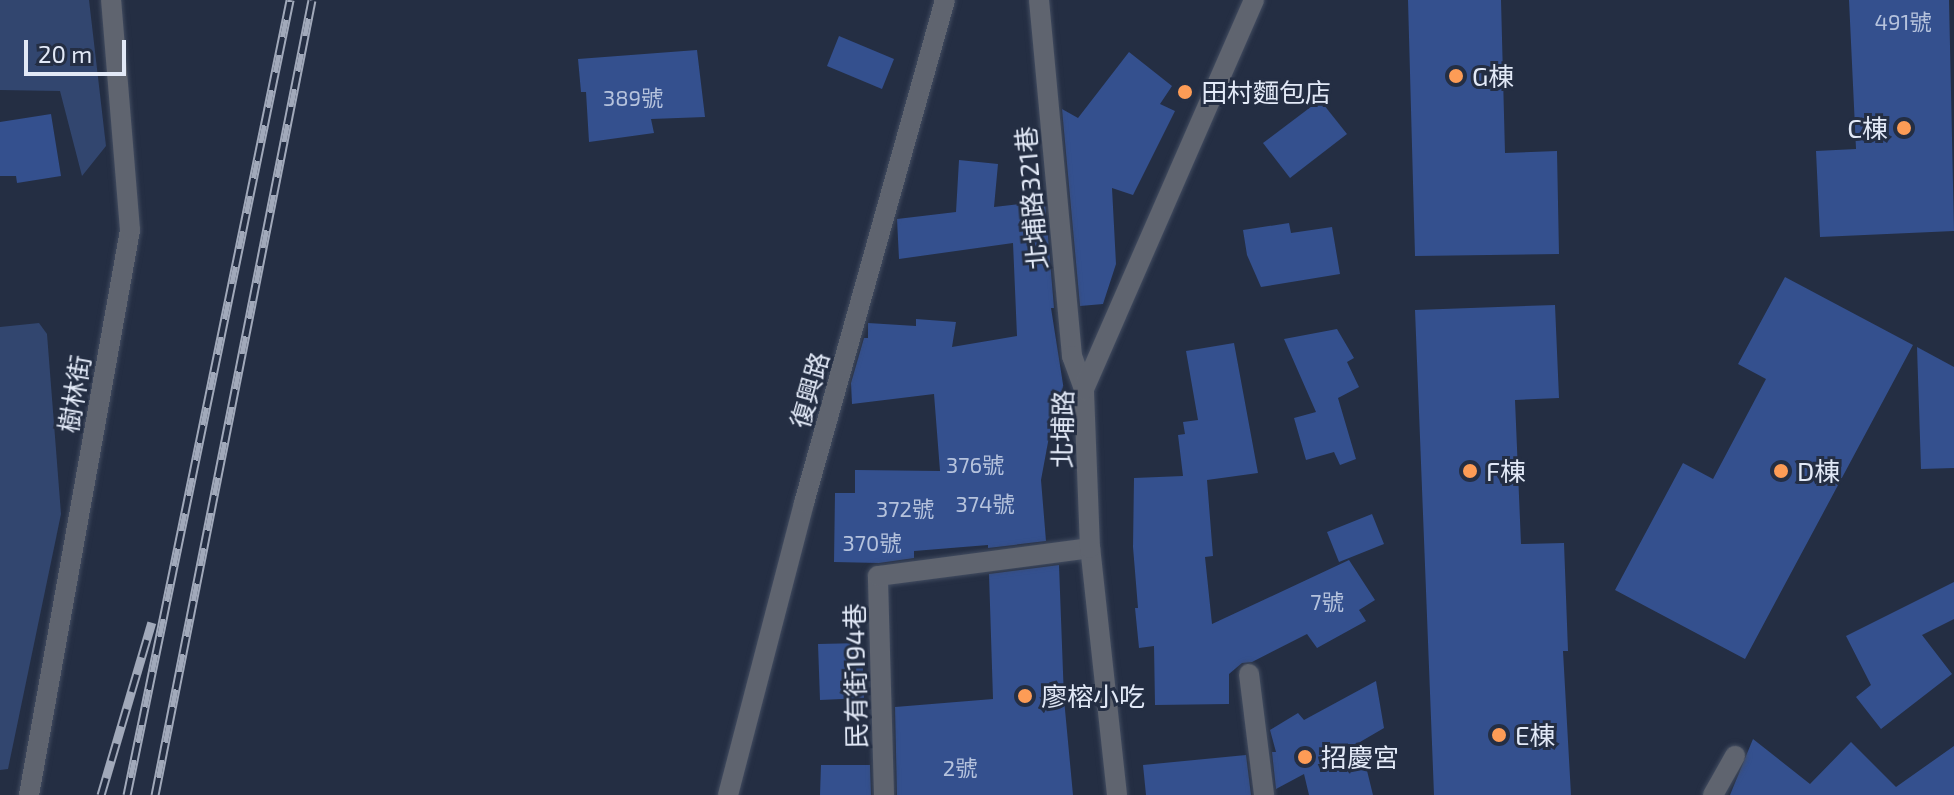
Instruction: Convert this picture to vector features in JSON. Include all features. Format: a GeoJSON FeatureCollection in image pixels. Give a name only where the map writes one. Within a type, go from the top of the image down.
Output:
{"type":"FeatureCollection","features":[{"type":"Feature","properties":{"kind":"street","name":"樹林街"},"geometry":{"type":"LineString","coordinates":[[29,795],[130,230],[111,0]]}},
{"type":"Feature","properties":{"kind":"street","name":"復興路"},"geometry":{"type":"LineString","coordinates":[[728,795],[804,503],[945,0]]}},
{"type":"Feature","properties":{"kind":"street","name":"北埔路321巷"},"geometry":{"type":"LineString","coordinates":[[1039,0],[1072,356],[1084,389]]}},
{"type":"Feature","properties":{"kind":"street","name":"北埔路"},"geometry":{"type":"LineString","coordinates":[[1117,795],[1090,548],[1084,389],[1254,0]]}},
{"type":"Feature","properties":{"kind":"street","name":"民有街194巷"},"geometry":{"type":"LineString","coordinates":[[884,795],[878,576],[1090,548]]}},
{"type":"Feature","properties":{"kind":"street"},"geometry":{"type":"LineString","coordinates":[[1249,674],[1264,795]]}},
{"type":"Feature","properties":{"kind":"street"},"geometry":{"type":"LineString","coordinates":[[1713,795],[1735,756]]}},
{"type":"Feature","properties":{"kind":"shaded area"},"geometry":{"type":"Polygon","coordinates":[[[0,0],[89,0],[106,146],[82,176],[60,91],[0,90],[0,0]]]}},
{"type":"Feature","properties":{"kind":"shaded area"},"geometry":{"type":"Polygon","coordinates":[[[39,323],[47,334],[61,514],[8,769],[0,770],[0,327],[39,323]]]}},
{"type":"Feature","properties":{"kind":"building","name":"G棟"},"geometry":{"type":"Polygon","coordinates":[[[1408,0],[1501,0],[1505,153],[1557,151],[1559,254],[1415,256],[1408,0]]]}},
{"type":"Feature","properties":{"kind":"building","name":"C棟"},"geometry":{"type":"Polygon","coordinates":[[[1849,0],[1949,0],[1954,231],[1820,237],[1816,151],[1856,149],[1849,0]]]}},
{"type":"Feature","properties":{"kind":"building"},"geometry":{"type":"Polygon","coordinates":[[[839,36],[894,59],[882,89],[827,66],[839,36]]]}},
{"type":"Feature","properties":{"kind":"building"},"geometry":{"type":"Polygon","coordinates":[[[697,50],[705,117],[651,119],[654,133],[589,142],[586,92],[581,92],[578,59],[697,50]]]}},
{"type":"Feature","properties":{"kind":"building"},"geometry":{"type":"Polygon","coordinates":[[[1129,52],[1172,86],[1160,104],[1175,111],[1133,195],[1112,188],[1116,264],[1103,304],[1080,306],[1062,109],[1078,118],[1129,52]]]}},
{"type":"Feature","properties":{"kind":"building"},"geometry":{"type":"Polygon","coordinates":[[[1320,100],[1347,134],[1290,178],[1263,143],[1320,100]]]}},
{"type":"Feature","properties":{"kind":"building"},"geometry":{"type":"Polygon","coordinates":[[[51,114],[61,176],[17,183],[16,176],[0,176],[0,122],[51,114]]]}},
{"type":"Feature","properties":{"kind":"building"},"geometry":{"type":"Polygon","coordinates":[[[959,160],[998,164],[994,207],[1045,201],[1054,308],[1051,308],[1065,397],[1056,399],[1041,480],[1046,541],[988,548],[988,545],[914,551],[914,558],[879,563],[834,562],[835,493],[855,493],[855,470],[940,471],[934,394],[852,404],[851,383],[864,338],[868,338],[868,323],[916,326],[916,319],[956,322],[952,347],[1017,336],[1013,243],[899,259],[897,219],[956,212],[959,160]]]}},
{"type":"Feature","properties":{"kind":"building"},"geometry":{"type":"Polygon","coordinates":[[[1289,223],[1291,233],[1332,227],[1340,274],[1261,287],[1247,255],[1243,230],[1289,223]]]}},
{"type":"Feature","properties":{"kind":"building","name":"D棟"},"geometry":{"type":"Polygon","coordinates":[[[1785,277],[1913,345],[1745,659],[1615,590],[1683,463],[1713,479],[1766,379],[1738,364],[1785,277]]]}},
{"type":"Feature","properties":{"kind":"building","name":"F棟"},"geometry":{"type":"Polygon","coordinates":[[[1555,305],[1559,398],[1515,400],[1521,544],[1564,543],[1568,651],[1563,651],[1571,795],[1434,795],[1415,310],[1555,305]]]}},
{"type":"Feature","properties":{"kind":"building"},"geometry":{"type":"Polygon","coordinates":[[[1337,329],[1354,358],[1347,362],[1359,387],[1338,398],[1356,459],[1340,465],[1334,452],[1306,460],[1294,418],[1316,412],[1284,339],[1337,329]]]}},
{"type":"Feature","properties":{"kind":"building"},"geometry":{"type":"Polygon","coordinates":[[[1234,343],[1258,473],[1207,480],[1213,556],[1205,557],[1212,624],[1349,560],[1375,600],[1359,610],[1366,621],[1317,648],[1307,634],[1252,662],[1242,663],[1229,674],[1229,704],[1155,705],[1154,646],[1139,648],[1135,608],[1138,608],[1133,547],[1134,478],[1183,476],[1178,435],[1185,434],[1183,422],[1198,420],[1186,351],[1234,343]]]}},
{"type":"Feature","properties":{"kind":"building"},"geometry":{"type":"Polygon","coordinates":[[[1917,347],[1954,367],[1954,468],[1921,469],[1917,347]]]}},
{"type":"Feature","properties":{"kind":"building"},"geometry":{"type":"Polygon","coordinates":[[[1372,514],[1384,544],[1339,562],[1327,532],[1372,514]]]}},
{"type":"Feature","properties":{"kind":"building"},"geometry":{"type":"Polygon","coordinates":[[[1059,565],[1064,699],[1073,795],[897,795],[895,707],[993,699],[989,574],[1059,565]]]}},
{"type":"Feature","properties":{"kind":"building"},"geometry":{"type":"Polygon","coordinates":[[[1954,582],[1954,619],[1922,635],[1952,674],[1881,729],[1856,697],[1871,685],[1846,636],[1954,582]]]}},
{"type":"Feature","properties":{"kind":"building"},"geometry":{"type":"Polygon","coordinates":[[[862,643],[864,698],[820,700],[818,644],[862,643]]]}},
{"type":"Feature","properties":{"kind":"building","name":"招慶宮"},"geometry":{"type":"Polygon","coordinates":[[[1376,681],[1384,728],[1360,742],[1373,795],[1309,795],[1304,774],[1276,789],[1272,752],[1276,752],[1270,730],[1298,713],[1304,720],[1376,681]]]}},
{"type":"Feature","properties":{"kind":"building"},"geometry":{"type":"Polygon","coordinates":[[[1753,739],[1810,784],[1851,742],[1896,787],[1954,746],[1954,795],[1730,795],[1753,739]]]}},
{"type":"Feature","properties":{"kind":"building"},"geometry":{"type":"Polygon","coordinates":[[[1246,755],[1251,795],[1146,795],[1143,765],[1246,755]]]}},
{"type":"Feature","properties":{"kind":"building"},"geometry":{"type":"Polygon","coordinates":[[[821,765],[870,765],[871,795],[820,795],[821,765]]]}},
{"type":"Feature","properties":{"kind":"railway"},"geometry":{"type":"LineString","coordinates":[[127,795],[290,0]]}},
{"type":"Feature","properties":{"kind":"railway"},"geometry":{"type":"LineString","coordinates":[[155,795],[312,0]]}},
{"type":"Feature","properties":{"kind":"railway"},"geometry":{"type":"LineString","coordinates":[[101,795],[152,622]]}},
{"type":"Feature","properties":{"kind":"place","name":"G棟"},"geometry":{"type":"Point","coordinates":[1456,76]}},
{"type":"Feature","properties":{"kind":"place","name":"田村麵包店"},"geometry":{"type":"Point","coordinates":[1185,92]}},
{"type":"Feature","properties":{"kind":"place","name":"C棟"},"geometry":{"type":"Point","coordinates":[1904,128]}},
{"type":"Feature","properties":{"kind":"place","name":"F棟"},"geometry":{"type":"Point","coordinates":[1470,471]}},
{"type":"Feature","properties":{"kind":"place","name":"D棟"},"geometry":{"type":"Point","coordinates":[1781,471]}},
{"type":"Feature","properties":{"kind":"place","name":"廖榕小吃"},"geometry":{"type":"Point","coordinates":[1025,696]}},
{"type":"Feature","properties":{"kind":"place","name":"E棟"},"geometry":{"type":"Point","coordinates":[1499,735]}},
{"type":"Feature","properties":{"kind":"place","name":"招慶宮"},"geometry":{"type":"Point","coordinates":[1305,757]}}]}
